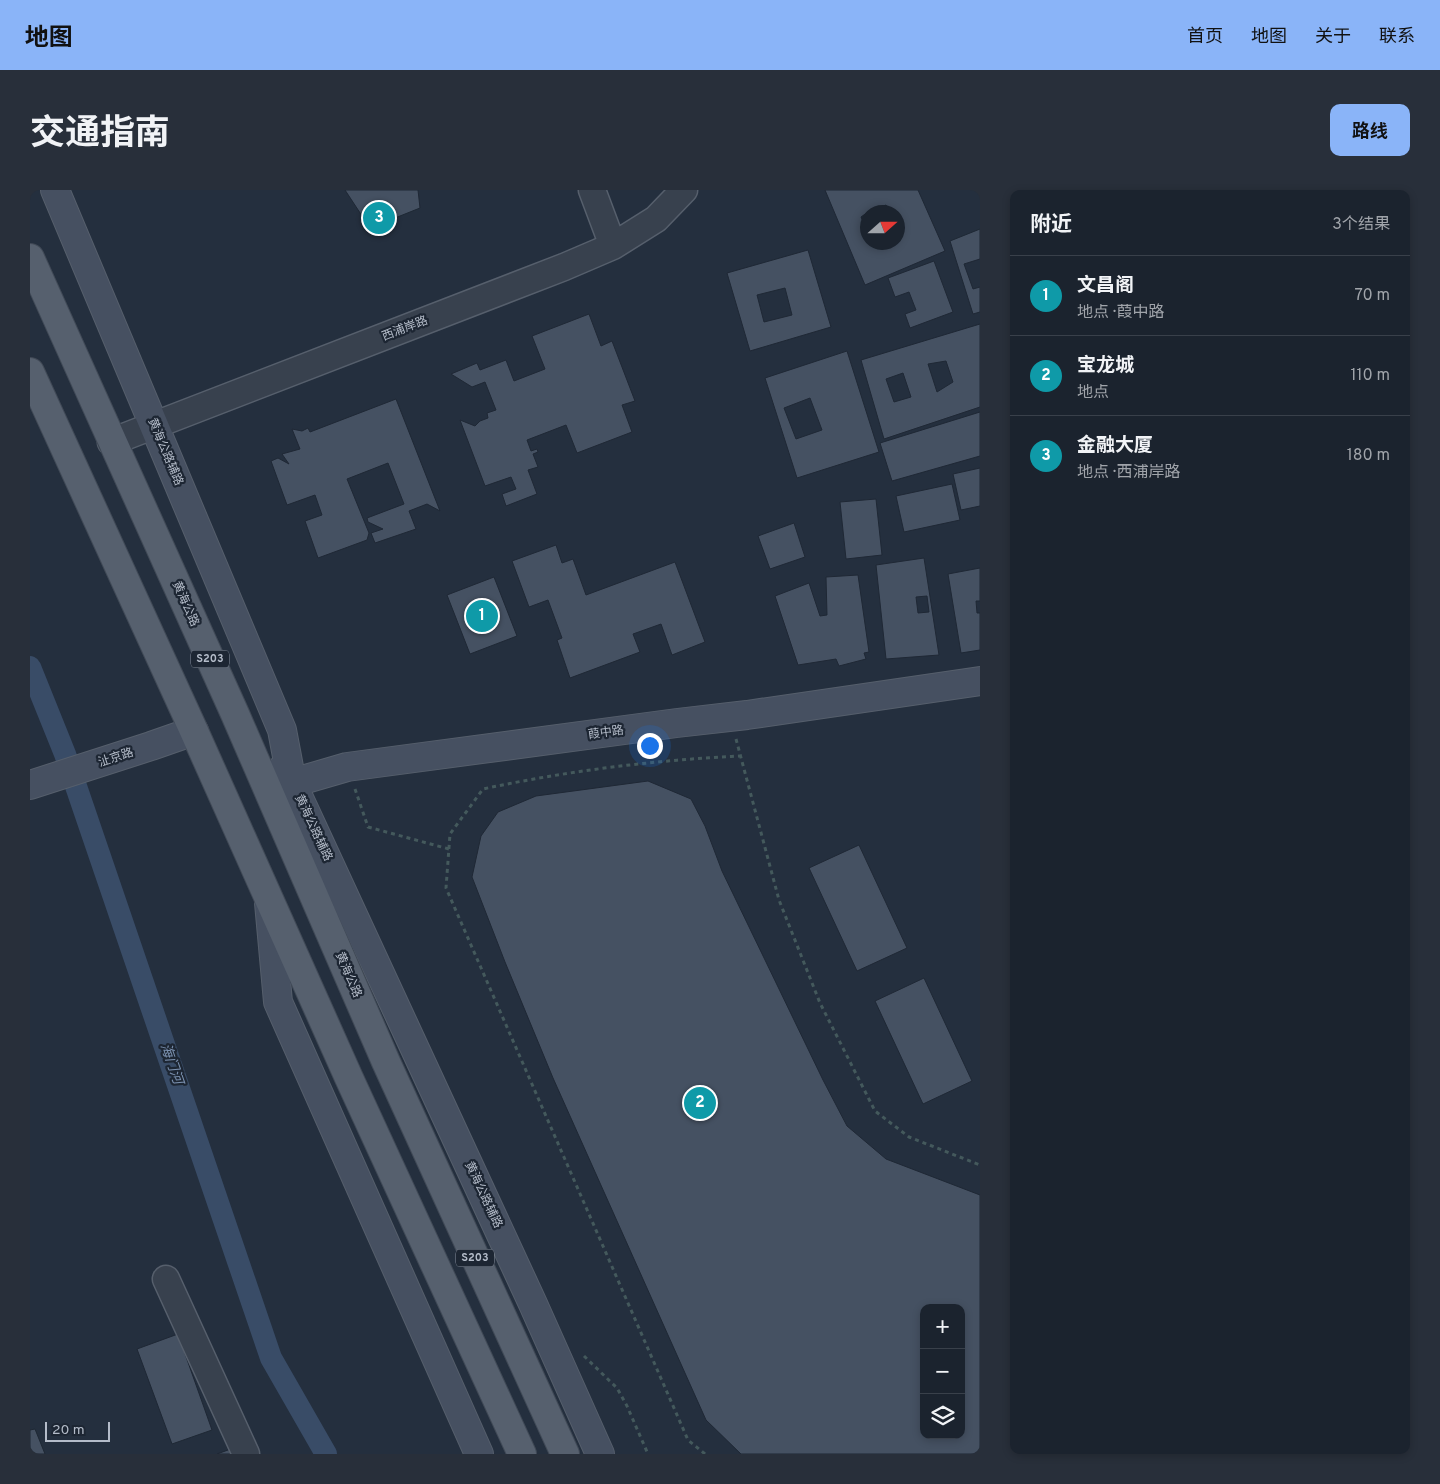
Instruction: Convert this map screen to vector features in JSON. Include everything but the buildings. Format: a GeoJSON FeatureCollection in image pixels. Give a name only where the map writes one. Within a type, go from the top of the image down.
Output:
{"type":"FeatureCollection","features":[{"type":"Feature","properties":{"kind":"main road","name":"黄海公路辅路"},"geometry":{"type":"LineString","coordinates":[[55,190],[282,730],[292,783],[548,1337],[600,1454]]}},
{"type":"Feature","properties":{"kind":"main road","name":"黄海公路"},"geometry":{"type":"LineString","coordinates":[[30,258],[235,714],[386,1062],[565,1454]]}},
{"type":"Feature","properties":{"kind":"main road"},"geometry":{"type":"LineString","coordinates":[[30,372],[194,731],[349,1078],[522,1454]]}},
{"type":"Feature","properties":{"kind":"main road","name":"葭中路"},"geometry":{"type":"LineString","coordinates":[[292,783],[347,768],[747,716],[980,681]]}},
{"type":"Feature","properties":{"kind":"main road"},"geometry":{"type":"LineString","coordinates":[[235,714],[292,783]]}},
{"type":"Feature","properties":{"kind":"main road","name":"沚京路"},"geometry":{"type":"LineString","coordinates":[[33,781],[116,758],[194,731]]}},
{"type":"Feature","properties":{"kind":"main road"},"geometry":{"type":"LineString","coordinates":[[268,896],[278,1002],[479,1454]]}},
{"type":"Feature","properties":{"kind":"street"},"geometry":{"type":"LineString","coordinates":[[592,190],[613,246]]}},
{"type":"Feature","properties":{"kind":"street","name":"西浦岸路"},"geometry":{"type":"LineString","coordinates":[[112,442],[613,246],[656,219],[684,190]]}},
{"type":"Feature","properties":{"kind":"street"},"geometry":{"type":"LineString","coordinates":[[166,1279],[246,1454]]}},
{"type":"Feature","properties":{"kind":"path"},"geometry":{"type":"LineString","coordinates":[[731,717],[780,900],[820,1003],[875,1112],[909,1137],[980,1165]]}},
{"type":"Feature","properties":{"kind":"path"},"geometry":{"type":"LineString","coordinates":[[705,1454],[688,1440],[446,888],[450,834],[483,789],[535,778],[633,765],[741,756]]}},
{"type":"Feature","properties":{"kind":"path"},"geometry":{"type":"LineString","coordinates":[[347,768],[368,827],[449,849]]}},
{"type":"Feature","properties":{"kind":"path"},"geometry":{"type":"LineString","coordinates":[[548,1337],[584,1355],[617,1388],[648,1454]]}},
{"type":"Feature","properties":{"kind":"waterway","name":"海门河"},"geometry":{"type":"LineString","coordinates":[[30,667],[65,754],[271,1358],[326,1454]]}},
{"type":"Feature","properties":{"kind":"place","name":"金融大厦"},"geometry":{"type":"Point","coordinates":[379,218]}},
{"type":"Feature","properties":{"kind":"place","name":"文昌阁"},"geometry":{"type":"Point","coordinates":[482,616]}},
{"type":"Feature","properties":{"kind":"place","name":"宝龙城"},"geometry":{"type":"Point","coordinates":[700,1103]}}]}
